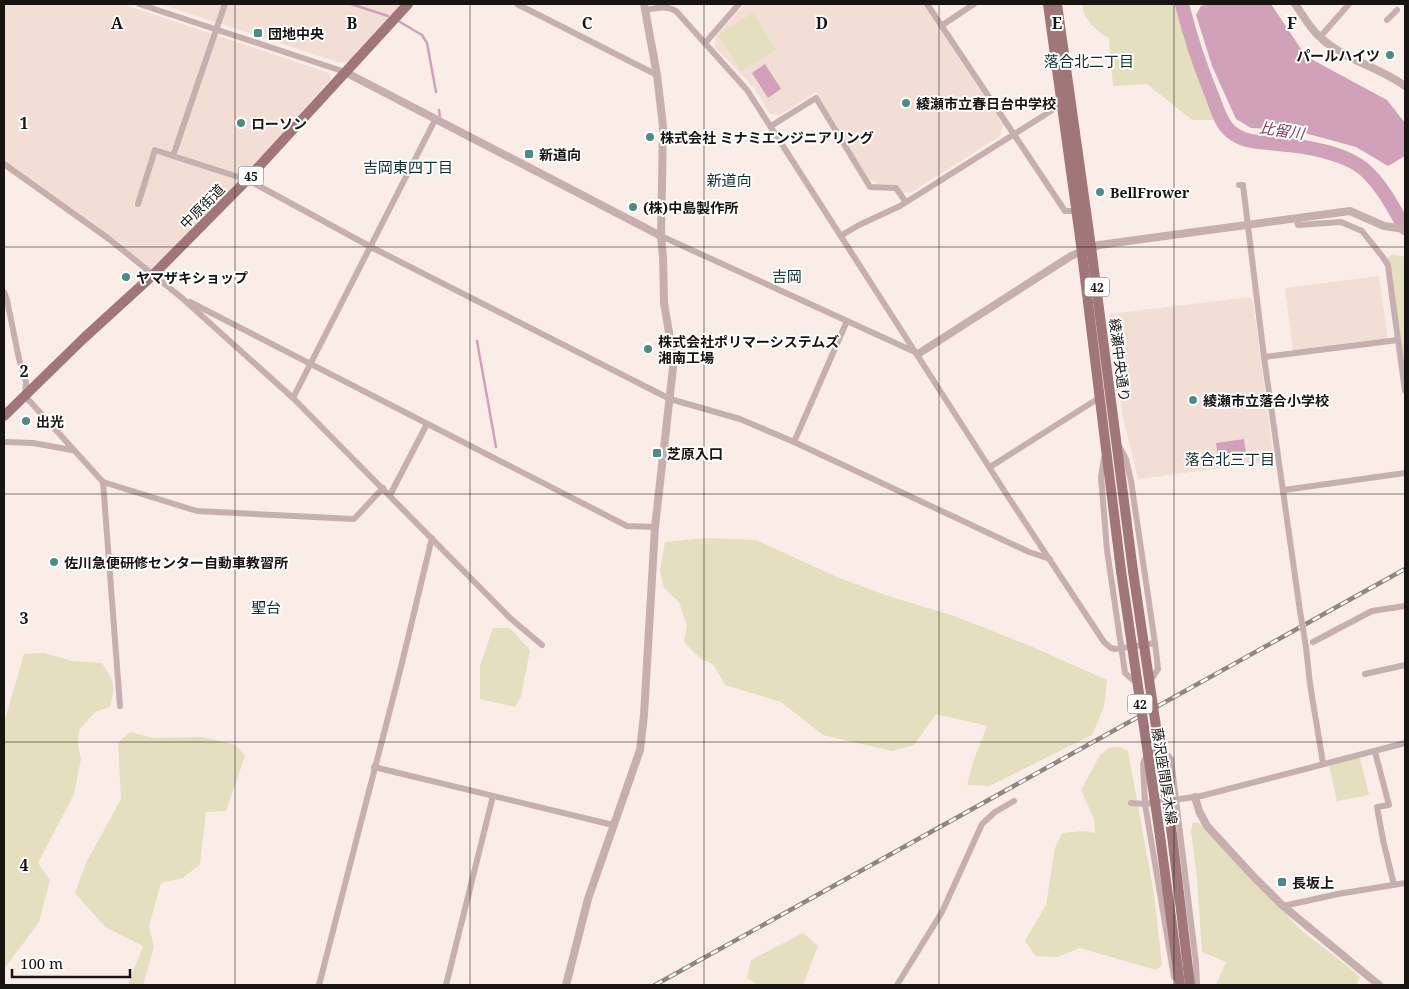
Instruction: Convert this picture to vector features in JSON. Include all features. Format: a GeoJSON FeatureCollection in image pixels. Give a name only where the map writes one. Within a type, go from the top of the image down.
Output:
{"type":"FeatureCollection","features":[{"type":"Feature","properties":{"kind":"main road","name":"中原街道"},"geometry":{"type":"LineString","coordinates":[[4,416],[84,338],[153,275],[248,180],[408,4]]}},
{"type":"Feature","properties":{"kind":"main road","name":"綾瀬中央通り"},"geometry":{"type":"LineString","coordinates":[[1048,4],[1076,211],[1086,249],[1117,443],[1133,571]]}},
{"type":"Feature","properties":{"kind":"main road","name":"綾瀬中央通り"},"geometry":{"type":"LineString","coordinates":[[1057,4],[1086,249],[1099,398],[1122,571]]}},
{"type":"Feature","properties":{"kind":"main road","name":"藤沢座間厚木線"},"geometry":{"type":"LineString","coordinates":[[1122,571],[1160,836],[1178,985]]}},
{"type":"Feature","properties":{"kind":"main road","name":"藤沢座間厚木線"},"geometry":{"type":"LineString","coordinates":[[1133,571],[1172,835],[1190,985]]}},
{"type":"Feature","properties":{"kind":"street"},"geometry":{"type":"LineString","coordinates":[[139,4],[345,72],[661,236],[918,354]]}},
{"type":"Feature","properties":{"kind":"street"},"geometry":{"type":"LineString","coordinates":[[173,156],[225,4]]}},
{"type":"Feature","properties":{"kind":"street"},"geometry":{"type":"LineString","coordinates":[[517,4],[657,75]]}},
{"type":"Feature","properties":{"kind":"street"},"geometry":{"type":"LineString","coordinates":[[705,43],[739,4]]}},
{"type":"Feature","properties":{"kind":"street"},"geometry":{"type":"LineString","coordinates":[[927,4],[1065,211],[1076,211]]}},
{"type":"Feature","properties":{"kind":"street"},"geometry":{"type":"LineString","coordinates":[[941,26],[974,4]]}},
{"type":"Feature","properties":{"kind":"street"},"geometry":{"type":"LineString","coordinates":[[1295,4],[1320,38],[1330,46],[1405,86]]}},
{"type":"Feature","properties":{"kind":"street"},"geometry":{"type":"LineString","coordinates":[[1320,38],[1349,4]]}},
{"type":"Feature","properties":{"kind":"street"},"geometry":{"type":"LineString","coordinates":[[566,985],[588,899],[640,750],[643,732],[655,527],[673,368],[664,303],[661,236],[663,126],[657,75],[645,7],[663,7],[676,11],[747,90],[1104,642],[1111,648],[1122,649],[1155,643]]}},
{"type":"Feature","properties":{"kind":"street"},"geometry":{"type":"LineString","coordinates":[[1387,20],[1396,10]]}},
{"type":"Feature","properties":{"kind":"street"},"geometry":{"type":"LineString","coordinates":[[771,126],[816,98],[870,187],[896,188],[905,202]]}},
{"type":"Feature","properties":{"kind":"street"},"geometry":{"type":"LineString","coordinates":[[842,235],[858,225],[900,206],[1062,104]]}},
{"type":"Feature","properties":{"kind":"street"},"geometry":{"type":"LineString","coordinates":[[293,398],[435,120]]}},
{"type":"Feature","properties":{"kind":"street"},"geometry":{"type":"LineString","coordinates":[[138,204],[155,150],[248,180],[371,247],[670,399],[740,419],[794,442],[1029,552],[1050,559]]}},
{"type":"Feature","properties":{"kind":"street"},"geometry":{"type":"LineString","coordinates":[[4,164],[109,239],[182,298],[293,398],[510,618],[542,645]]}},
{"type":"Feature","properties":{"kind":"street"},"geometry":{"type":"LineString","coordinates":[[1239,185],[1242,185],[1264,358],[1322,763]]}},
{"type":"Feature","properties":{"kind":"street"},"geometry":{"type":"LineString","coordinates":[[918,354],[1086,249],[1110,242],[1350,211],[1384,226],[1402,229]]}},
{"type":"Feature","properties":{"kind":"street"},"geometry":{"type":"LineString","coordinates":[[1297,218],[1298,225],[1341,222],[1362,231],[1376,246],[1388,265],[1405,392]]}},
{"type":"Feature","properties":{"kind":"street"},"geometry":{"type":"LineString","coordinates":[[4,292],[18,359],[26,382],[26,396],[72,450],[103,482],[197,511],[354,519],[383,488]]}},
{"type":"Feature","properties":{"kind":"street"},"geometry":{"type":"LineString","coordinates":[[182,298],[627,526],[655,527]]}},
{"type":"Feature","properties":{"kind":"street"},"geometry":{"type":"LineString","coordinates":[[794,442],[847,321]]}},
{"type":"Feature","properties":{"kind":"street"},"geometry":{"type":"LineString","coordinates":[[1264,358],[1398,340]]}},
{"type":"Feature","properties":{"kind":"street"},"geometry":{"type":"LineString","coordinates":[[990,467],[1099,398]]}},
{"type":"Feature","properties":{"kind":"street"},"geometry":{"type":"LineString","coordinates":[[390,495],[427,424]]}},
{"type":"Feature","properties":{"kind":"street"},"geometry":{"type":"LineString","coordinates":[[4,442],[33,443],[72,450]]}},
{"type":"Feature","properties":{"kind":"street"},"geometry":{"type":"LineString","coordinates":[[1106,447],[1102,477],[1107,550],[1126,673],[1133,680],[1152,678],[1158,669],[1136,511],[1126,459],[1117,443]]}},
{"type":"Feature","properties":{"kind":"street"},"geometry":{"type":"LineString","coordinates":[[1284,490],[1405,473]]}},
{"type":"Feature","properties":{"kind":"street"},"geometry":{"type":"LineString","coordinates":[[103,482],[120,706]]}},
{"type":"Feature","properties":{"kind":"street"},"geometry":{"type":"LineString","coordinates":[[319,985],[400,671],[432,538]]}},
{"type":"Feature","properties":{"kind":"street"},"geometry":{"type":"LineString","coordinates":[[1313,642],[1372,611],[1405,606]]}},
{"type":"Feature","properties":{"kind":"street"},"geometry":{"type":"LineString","coordinates":[[1365,674],[1405,666]]}},
{"type":"Feature","properties":{"kind":"street"},"geometry":{"type":"LineString","coordinates":[[1131,803],[1145,804],[1195,797],[1405,743]]}},
{"type":"Feature","properties":{"kind":"street"},"geometry":{"type":"LineString","coordinates":[[1178,985],[1165,926],[1145,804],[1144,758],[1155,751],[1164,751],[1171,759],[1196,962],[1197,985]]}},
{"type":"Feature","properties":{"kind":"street"},"geometry":{"type":"LineString","coordinates":[[1376,752],[1389,805],[1377,807],[1394,885]]}},
{"type":"Feature","properties":{"kind":"street"},"geometry":{"type":"LineString","coordinates":[[374,767],[613,825]]}},
{"type":"Feature","properties":{"kind":"street"},"geometry":{"type":"LineString","coordinates":[[446,985],[494,796]]}},
{"type":"Feature","properties":{"kind":"street"},"geometry":{"type":"LineString","coordinates":[[1195,797],[1199,811],[1208,826],[1253,876],[1283,906],[1379,985]]}},
{"type":"Feature","properties":{"kind":"street"},"geometry":{"type":"LineString","coordinates":[[897,985],[942,912],[982,824],[995,812],[1014,801]]}},
{"type":"Feature","properties":{"kind":"street"},"geometry":{"type":"LineString","coordinates":[[1283,906],[1338,894],[1405,884]]}},
{"type":"Feature","properties":{"kind":"shaded area"},"geometry":{"type":"Polygon","coordinates":[[[4,4],[122,4],[329,73],[331,78],[240,182],[152,270],[4,163],[4,4]]]}},
{"type":"Feature","properties":{"kind":"shaded area"},"geometry":{"type":"Polygon","coordinates":[[[160,4],[401,4],[349,61],[338,62],[160,4]]]}},
{"type":"Feature","properties":{"kind":"shaded area","name":"綾瀬市立春日台中学校"},"geometry":{"type":"Polygon","coordinates":[[[745,4],[923,4],[1003,125],[1000,136],[910,193],[901,192],[897,185],[879,184],[869,179],[816,92],[780,115],[770,114],[754,88],[715,47],[716,36],[745,4]]]}},
{"type":"Feature","properties":{"kind":"shaded area"},"geometry":{"type":"Polygon","coordinates":[[[1082,4],[1176,4],[1214,120],[1192,120],[1147,84],[1113,86],[1109,38],[1091,24],[1082,4]]]}},
{"type":"Feature","properties":{"kind":"shaded area"},"geometry":{"type":"Polygon","coordinates":[[[1211,4],[1271,4],[1303,52],[1311,59],[1387,100],[1405,123],[1405,156],[1388,166],[1356,147],[1301,132],[1251,128],[1236,119],[1212,66],[1196,15],[1201,6],[1211,4]]]}},
{"type":"Feature","properties":{"kind":"shaded area"},"geometry":{"type":"Polygon","coordinates":[[[753,13],[776,50],[741,71],[718,35],[753,13]]]}},
{"type":"Feature","properties":{"kind":"shaded area"},"geometry":{"type":"Polygon","coordinates":[[[765,64],[781,89],[768,98],[752,73],[765,64]]]}},
{"type":"Feature","properties":{"kind":"shaded area"},"geometry":{"type":"Polygon","coordinates":[[[1392,254],[1405,257],[1405,372],[1385,260],[1392,254]]]}},
{"type":"Feature","properties":{"kind":"shaded area"},"geometry":{"type":"Polygon","coordinates":[[[1379,276],[1388,339],[1293,352],[1285,288],[1379,276]]]}},
{"type":"Feature","properties":{"kind":"shaded area","name":"綾瀬市立落合小学校"},"geometry":{"type":"Polygon","coordinates":[[[1250,297],[1253,301],[1274,461],[1138,479],[1123,418],[1109,320],[1110,314],[1250,297]]]}},
{"type":"Feature","properties":{"kind":"shaded area"},"geometry":{"type":"Polygon","coordinates":[[[1244,439],[1246,453],[1218,456],[1216,443],[1244,439]]]}},
{"type":"Feature","properties":{"kind":"shaded area"},"geometry":{"type":"Polygon","coordinates":[[[705,538],[756,540],[837,577],[888,596],[954,616],[1028,645],[1107,680],[1104,707],[1092,735],[989,786],[967,785],[973,762],[987,726],[936,714],[914,745],[892,751],[823,735],[781,702],[725,685],[713,664],[701,659],[684,642],[687,626],[679,602],[664,588],[660,571],[665,542],[705,538]]]}},
{"type":"Feature","properties":{"kind":"shaded area"},"geometry":{"type":"Polygon","coordinates":[[[493,628],[510,628],[530,650],[521,697],[515,707],[480,699],[480,666],[493,628]]]}},
{"type":"Feature","properties":{"kind":"shaded area"},"geometry":{"type":"Polygon","coordinates":[[[44,653],[73,661],[102,663],[113,684],[113,693],[110,707],[95,712],[79,730],[78,744],[81,759],[74,794],[38,863],[50,880],[39,922],[4,969],[4,723],[24,654],[44,653]]]}},
{"type":"Feature","properties":{"kind":"shaded area"},"geometry":{"type":"Polygon","coordinates":[[[130,732],[154,738],[202,737],[236,745],[245,756],[226,811],[206,812],[200,864],[183,878],[161,883],[149,926],[154,947],[143,985],[128,985],[143,946],[105,927],[75,893],[87,861],[121,799],[118,743],[130,732]]]}},
{"type":"Feature","properties":{"kind":"shaded area"},"geometry":{"type":"Polygon","coordinates":[[[1119,747],[1128,751],[1154,894],[1162,965],[1156,970],[1080,948],[1057,957],[1036,956],[1025,941],[1046,905],[1055,848],[1062,833],[1084,831],[1095,833],[1094,819],[1081,790],[1100,755],[1109,748],[1119,747]]]}},
{"type":"Feature","properties":{"kind":"shaded area"},"geometry":{"type":"Polygon","coordinates":[[[1360,758],[1369,795],[1337,801],[1329,765],[1360,758]]]}},
{"type":"Feature","properties":{"kind":"shaded area"},"geometry":{"type":"Polygon","coordinates":[[[1193,822],[1199,823],[1302,931],[1360,977],[1356,985],[1216,985],[1226,962],[1202,952],[1197,879],[1191,831],[1193,822]]]}},
{"type":"Feature","properties":{"kind":"shaded area"},"geometry":{"type":"Polygon","coordinates":[[[803,933],[818,946],[803,985],[758,985],[747,978],[751,960],[803,933]]]}},
{"type":"Feature","properties":{"kind":"waterway"},"geometry":{"type":"LineString","coordinates":[[351,4],[388,16]]}},
{"type":"Feature","properties":{"kind":"waterway","name":"比留川"},"geometry":{"type":"LineString","coordinates":[[1182,4],[1204,75],[1220,116],[1230,131],[1247,140],[1313,149],[1351,161],[1369,174],[1379,186],[1405,228]]}},
{"type":"Feature","properties":{"kind":"waterway"},"geometry":{"type":"LineString","coordinates":[[400,22],[422,35],[427,43],[436,92]]}},
{"type":"Feature","properties":{"kind":"waterway"},"geometry":{"type":"LineString","coordinates":[[439,110],[440,117]]}},
{"type":"Feature","properties":{"kind":"waterway"},"geometry":{"type":"LineString","coordinates":[[477,341],[496,447]]}},
{"type":"Feature","properties":{"kind":"railway"},"geometry":{"type":"LineString","coordinates":[[655,985],[1405,569]]}},
{"type":"Feature","properties":{"kind":"place","name":"団地中央"},"geometry":{"type":"Point","coordinates":[258,33]}},
{"type":"Feature","properties":{"kind":"place","name":"パールハイツ"},"geometry":{"type":"Point","coordinates":[1390,55]}},
{"type":"Feature","properties":{"kind":"place","name":"綾瀬市立春日台中学校"},"geometry":{"type":"Point","coordinates":[906,103]}},
{"type":"Feature","properties":{"kind":"place","name":"ローソン"},"geometry":{"type":"Point","coordinates":[241,123]}},
{"type":"Feature","properties":{"kind":"place","name":"株式会社 ミナミエンジニアリング"},"geometry":{"type":"Point","coordinates":[650,137]}},
{"type":"Feature","properties":{"kind":"place","name":"新道向"},"geometry":{"type":"Point","coordinates":[529,154]}},
{"type":"Feature","properties":{"kind":"place","name":"BellFrower"},"geometry":{"type":"Point","coordinates":[1100,192]}},
{"type":"Feature","properties":{"kind":"place","name":"(株)中島製作所"},"geometry":{"type":"Point","coordinates":[633,207]}},
{"type":"Feature","properties":{"kind":"place","name":"ヤマザキショップ"},"geometry":{"type":"Point","coordinates":[126,277]}},
{"type":"Feature","properties":{"kind":"place","name":"株式会社ポリマーシステムズ 湘南工場"},"geometry":{"type":"Point","coordinates":[648,349]}},
{"type":"Feature","properties":{"kind":"place","name":"綾瀬市立落合小学校"},"geometry":{"type":"Point","coordinates":[1193,400]}},
{"type":"Feature","properties":{"kind":"place","name":"出光"},"geometry":{"type":"Point","coordinates":[26,421]}},
{"type":"Feature","properties":{"kind":"place","name":"芝原入口"},"geometry":{"type":"Point","coordinates":[657,453]}},
{"type":"Feature","properties":{"kind":"place","name":"佐川急便研修センター自動車教習所"},"geometry":{"type":"Point","coordinates":[54,562]}},
{"type":"Feature","properties":{"kind":"place","name":"長坂上"},"geometry":{"type":"Point","coordinates":[1282,882]}},
{"type":"Feature","properties":{"kind":"district","name":"落合北二丁目"},"geometry":{"type":"Point","coordinates":[1089,61]}},
{"type":"Feature","properties":{"kind":"district","name":"吉岡東四丁目"},"geometry":{"type":"Point","coordinates":[408,167]}},
{"type":"Feature","properties":{"kind":"district","name":"新道向"},"geometry":{"type":"Point","coordinates":[729,180]}},
{"type":"Feature","properties":{"kind":"district","name":"吉岡"},"geometry":{"type":"Point","coordinates":[787,276]}},
{"type":"Feature","properties":{"kind":"district","name":"落合北三丁目"},"geometry":{"type":"Point","coordinates":[1230,459]}},
{"type":"Feature","properties":{"kind":"district","name":"聖台"},"geometry":{"type":"Point","coordinates":[266,607]}}]}
